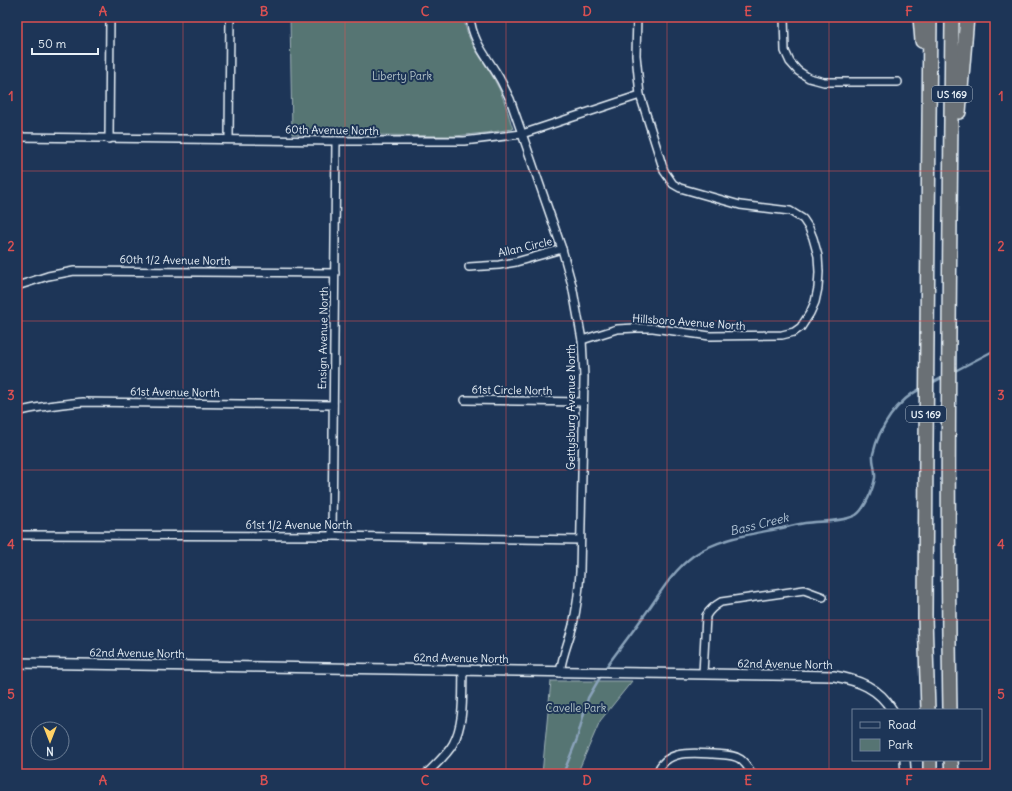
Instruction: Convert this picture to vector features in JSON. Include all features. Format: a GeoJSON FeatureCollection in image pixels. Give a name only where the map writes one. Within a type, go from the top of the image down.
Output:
{"type":"FeatureCollection","features":[{"type":"Feature","properties":{"kind":"highway"},"geometry":{"type":"LineString","coordinates":[[920,17],[929,117]]}},
{"type":"Feature","properties":{"kind":"highway","name":"US 169"},"geometry":{"type":"LineString","coordinates":[[928,709],[925,601],[930,17]]}},
{"type":"Feature","properties":{"kind":"highway","name":"US 169"},"geometry":{"type":"LineString","coordinates":[[950,709],[948,405],[952,17]]}},
{"type":"Feature","properties":{"kind":"highway"},"geometry":{"type":"LineString","coordinates":[[951,171],[958,125],[967,17]]}},
{"type":"Feature","properties":{"kind":"highway"},"geometry":{"type":"LineString","coordinates":[[930,761],[930,774]]}},
{"type":"Feature","properties":{"kind":"highway"},"geometry":{"type":"LineString","coordinates":[[952,761],[952,774]]}},
{"type":"Feature","properties":{"kind":"street"},"geometry":{"type":"LineString","coordinates":[[109,139],[110,17]]}},
{"type":"Feature","properties":{"kind":"street"},"geometry":{"type":"LineString","coordinates":[[229,139],[230,17]]}},
{"type":"Feature","properties":{"kind":"street","name":"Gettysburg Avenue North"},"geometry":{"type":"LineString","coordinates":[[470,17],[475,39],[502,81],[510,99],[562,249],[572,285],[582,340],[584,377],[578,600],[573,626],[564,651],[560,672]]}},
{"type":"Feature","properties":{"kind":"street","name":"Hillsboro Avenue North"},"geometry":{"type":"LineString","coordinates":[[582,340],[617,329],[636,328],[653,328],[710,336],[782,336],[794,332],[801,327],[815,302],[819,272],[818,256],[809,228],[803,219],[790,211],[740,204],[680,188],[673,184],[664,171],[640,95],[636,55],[637,17]]}},
{"type":"Feature","properties":{"kind":"street"},"geometry":{"type":"LineString","coordinates":[[784,17],[785,51],[790,62],[798,71],[809,78],[824,82],[898,82]]}},
{"type":"Feature","properties":{"kind":"street","name":"60th Avenue North"},"geometry":{"type":"LineString","coordinates":[[17,137],[464,141],[522,134],[640,95]]}},
{"type":"Feature","properties":{"kind":"street","name":"Ensign Avenue North"},"geometry":{"type":"LineString","coordinates":[[332,536],[336,141]]}},
{"type":"Feature","properties":{"kind":"street","name":"Allan Circle"},"geometry":{"type":"LineString","coordinates":[[468,267],[499,265],[516,262],[562,249]]}},
{"type":"Feature","properties":{"kind":"street","name":"60th 1/2 Avenue North"},"geometry":{"type":"LineString","coordinates":[[17,286],[48,276],[74,271],[335,273]]}},
{"type":"Feature","properties":{"kind":"street","name":"61st Circle North"},"geometry":{"type":"LineString","coordinates":[[465,400],[583,402]]}},
{"type":"Feature","properties":{"kind":"street","name":"61st Avenue North"},"geometry":{"type":"LineString","coordinates":[[17,412],[30,408],[56,404],[83,402],[333,405]]}},
{"type":"Feature","properties":{"kind":"street","name":"61st 1/2 Avenue North"},"geometry":{"type":"LineString","coordinates":[[17,536],[332,536],[580,540]]}},
{"type":"Feature","properties":{"kind":"street"},"geometry":{"type":"LineString","coordinates":[[703,674],[706,616],[709,610],[715,605],[721,602],[804,590],[823,597]]}},
{"type":"Feature","properties":{"kind":"street","name":"62nd Avenue North"},"geometry":{"type":"LineString","coordinates":[[17,662],[834,676],[859,682],[872,688],[891,709]]}},
{"type":"Feature","properties":{"kind":"street"},"geometry":{"type":"LineString","coordinates":[[426,774],[449,750],[458,732],[461,719],[463,670]]}},
{"type":"Feature","properties":{"kind":"street"},"geometry":{"type":"LineString","coordinates":[[657,774],[664,761],[685,753],[731,755],[741,759],[752,774]]}},
{"type":"Feature","properties":{"kind":"street"},"geometry":{"type":"LineString","coordinates":[[905,761],[906,774]]}},
{"type":"Feature","properties":{"kind":"green space","name":"Liberty Park"},"geometry":{"type":"Polygon","coordinates":[[[290,17],[464,17],[465,26],[472,44],[499,88],[513,129],[455,136],[292,134],[290,17]]]}},
{"type":"Feature","properties":{"kind":"green space","name":"Cavelle Park"},"geometry":{"type":"Polygon","coordinates":[[[551,681],[632,681],[600,721],[577,774],[542,774],[551,681]]]}},
{"type":"Feature","properties":{"kind":"waterway","name":"Bass Creek"},"geometry":{"type":"LineString","coordinates":[[953,372],[995,350]]}},
{"type":"Feature","properties":{"kind":"waterway","name":"Bass Creek"},"geometry":{"type":"LineString","coordinates":[[932,383],[945,376]]}},
{"type":"Feature","properties":{"kind":"waterway","name":"Bass Creek"},"geometry":{"type":"LineString","coordinates":[[604,670],[677,570],[693,556],[724,541],[802,523],[845,519],[856,515],[868,498],[874,483],[875,475],[873,454],[880,434],[897,407],[913,393],[922,388]]}},
{"type":"Feature","properties":{"kind":"waterway","name":"Bass Creek"},"geometry":{"type":"LineString","coordinates":[[563,774],[577,739],[588,698],[602,674]]}}]}
